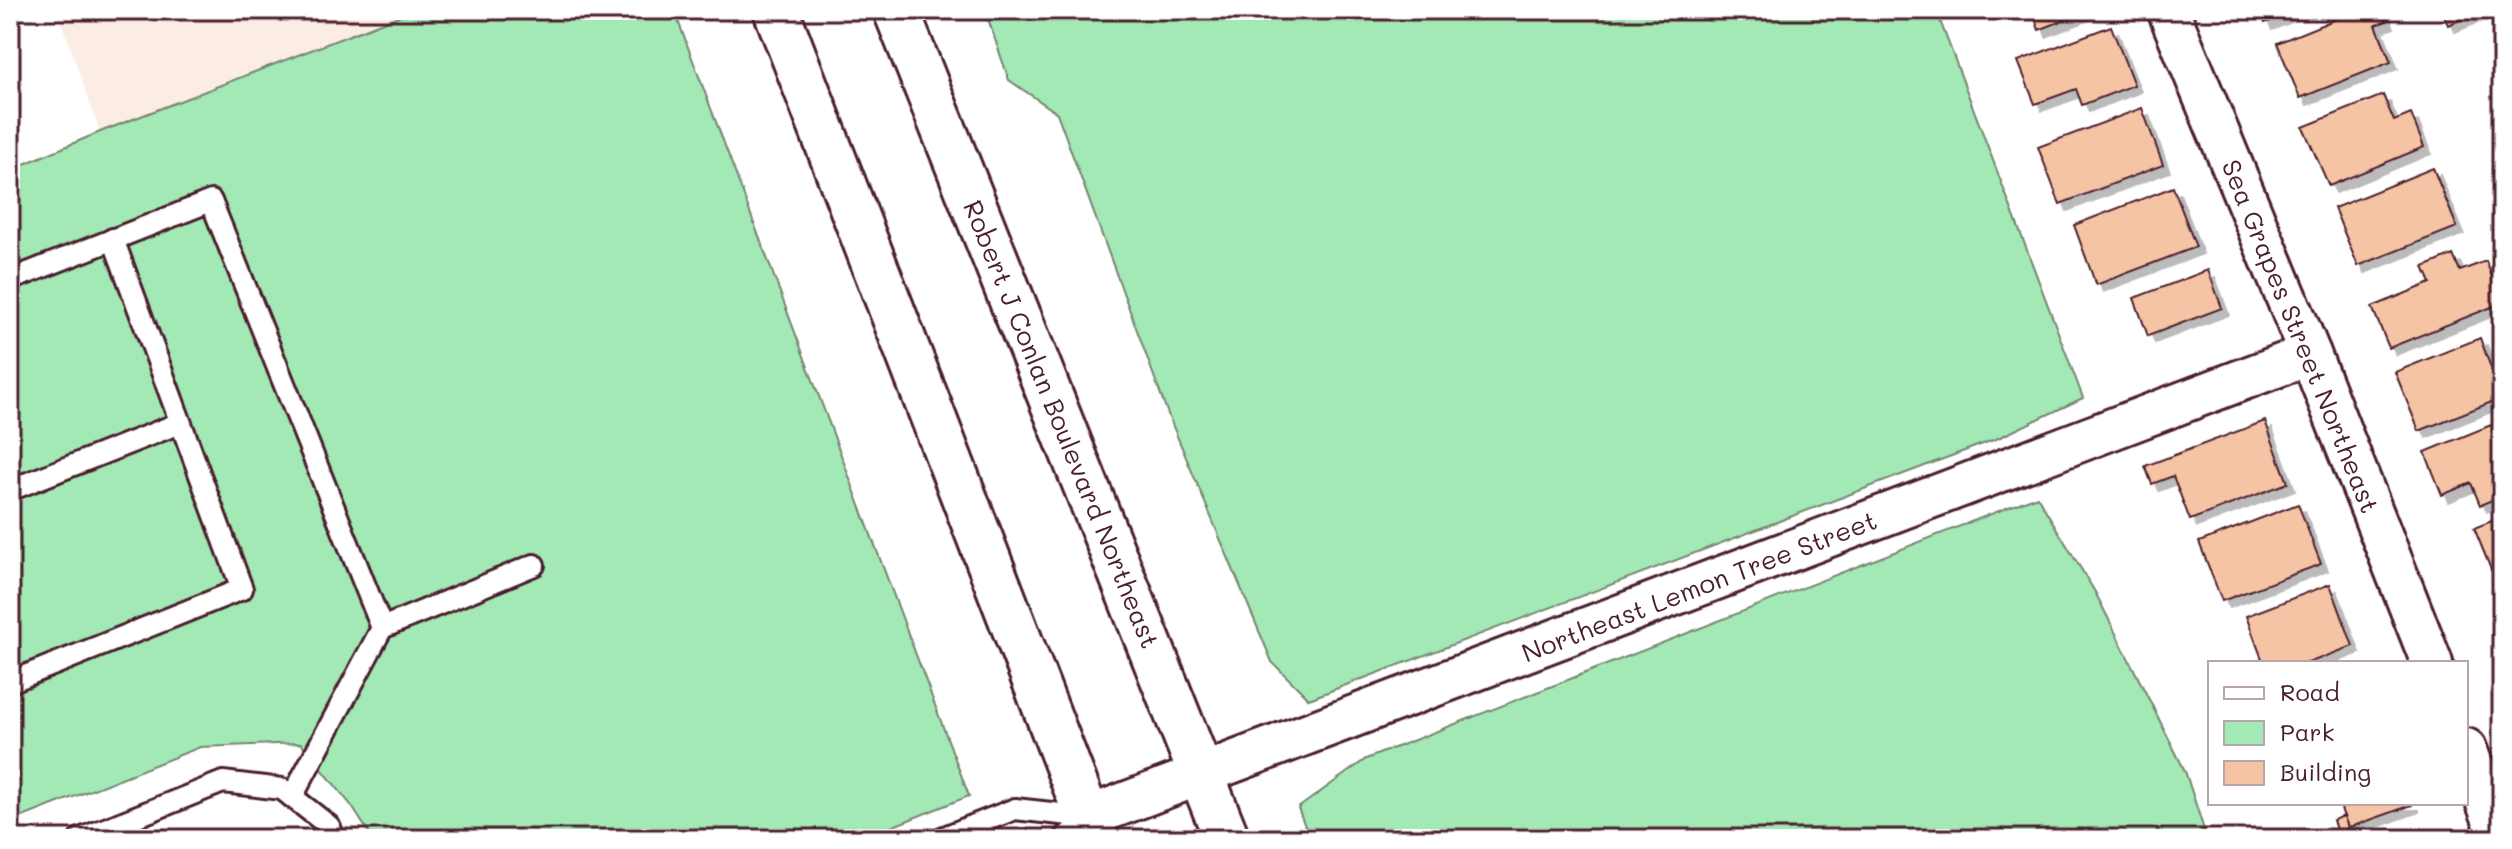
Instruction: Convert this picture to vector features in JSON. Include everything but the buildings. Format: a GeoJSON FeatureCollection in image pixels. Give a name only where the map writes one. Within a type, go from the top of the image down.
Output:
{"type":"FeatureCollection","features":[{"type":"Feature","properties":{"kind":"main road"},"geometry":{"type":"LineString","coordinates":[[776,10],[1083,832]]}},
{"type":"Feature","properties":{"kind":"main road","name":"Robert J Conlan Boulevard Northeast"},"geometry":{"type":"LineString","coordinates":[[896,10],[1227,839]]}},
{"type":"Feature","properties":{"kind":"street","name":"Sea Grapes Street Northeast"},"geometry":{"type":"LineString","coordinates":[[2168,10],[2310,354],[2431,661]]}},
{"type":"Feature","properties":{"kind":"street","name":"Northeast Lemon Tree Street"},"geometry":{"type":"LineString","coordinates":[[1083,832],[1202,774],[2310,354]]}},
{"type":"Feature","properties":{"kind":"street"},"geometry":{"type":"LineString","coordinates":[[2468,754],[2501,839]]}},
{"type":"Feature","properties":{"kind":"lane"},"geometry":{"type":"LineString","coordinates":[[10,280],[211,201],[382,628]]}},
{"type":"Feature","properties":{"kind":"lane"},"geometry":{"type":"LineString","coordinates":[[10,682],[242,589],[113,239]]}},
{"type":"Feature","properties":{"kind":"lane"},"geometry":{"type":"LineString","coordinates":[[10,490],[180,423]]}},
{"type":"Feature","properties":{"kind":"lane"},"geometry":{"type":"LineString","coordinates":[[292,797],[382,628],[534,565]]}},
{"type":"Feature","properties":{"kind":"lane"},"geometry":{"type":"LineString","coordinates":[[80,839],[223,782],[282,789],[329,826],[335,839]]}},
{"type":"Feature","properties":{"kind":"lane"},"geometry":{"type":"LineString","coordinates":[[939,839],[1015,809],[1083,832]]}},
{"type":"Feature","properties":{"kind":"shaded area"},"geometry":{"type":"Polygon","coordinates":[[[57,10],[414,10],[100,132],[57,10]]]}},
{"type":"Feature","properties":{"kind":"green space"},"geometry":{"type":"Polygon","coordinates":[[[414,10],[674,10],[969,796],[861,839],[373,839],[351,805],[301,743],[200,747],[10,822],[10,170],[414,10]]]}},
{"type":"Feature","properties":{"kind":"green space"},"geometry":{"type":"Polygon","coordinates":[[[985,10],[1936,10],[2083,398],[1996,439],[1309,699],[1272,662],[1169,417],[1057,113],[1009,80],[985,10]]]}},
{"type":"Feature","properties":{"kind":"green space"},"geometry":{"type":"Polygon","coordinates":[[[2037,496],[2095,592],[2185,771],[2207,839],[1310,839],[1298,808],[1366,759],[2037,496]]]}}]}
